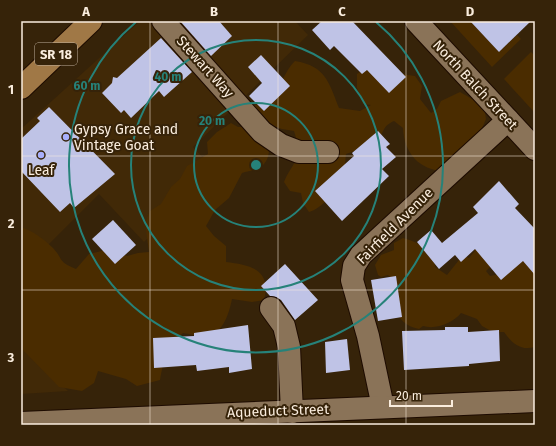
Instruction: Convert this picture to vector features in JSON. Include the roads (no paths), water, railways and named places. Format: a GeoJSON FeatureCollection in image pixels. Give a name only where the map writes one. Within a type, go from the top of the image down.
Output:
{"type":"FeatureCollection","features":[{"type":"Feature","properties":{"kind":"main road","name":"SR 18"},"geometry":{"type":"LineString","coordinates":[[21,87],[91,21]]}},
{"type":"Feature","properties":{"kind":"street","name":"Stewart Way"},"geometry":{"type":"LineString","coordinates":[[163,21],[262,132],[281,145],[299,152],[328,152]]}},
{"type":"Feature","properties":{"kind":"street","name":"North Balch Street"},"geometry":{"type":"LineString","coordinates":[[416,21],[535,149]]}},
{"type":"Feature","properties":{"kind":"street","name":"Fairfield Avenue"},"geometry":{"type":"LineString","coordinates":[[383,413],[368,336],[352,280],[354,266],[361,256],[508,120]]}},
{"type":"Feature","properties":{"kind":"street"},"geometry":{"type":"LineString","coordinates":[[271,308],[284,326],[289,347],[292,412]]}},
{"type":"Feature","properties":{"kind":"street","name":"Aqueduct Street"},"geometry":{"type":"LineString","coordinates":[[21,422],[249,412],[383,413],[535,401]]}},
{"type":"Feature","properties":{"kind":"place","name":"Gypsy Grace and Vintage Goat"},"geometry":{"type":"Point","coordinates":[66,137]}},
{"type":"Feature","properties":{"kind":"place","name":"Leaf"},"geometry":{"type":"Point","coordinates":[41,155]}}]}
